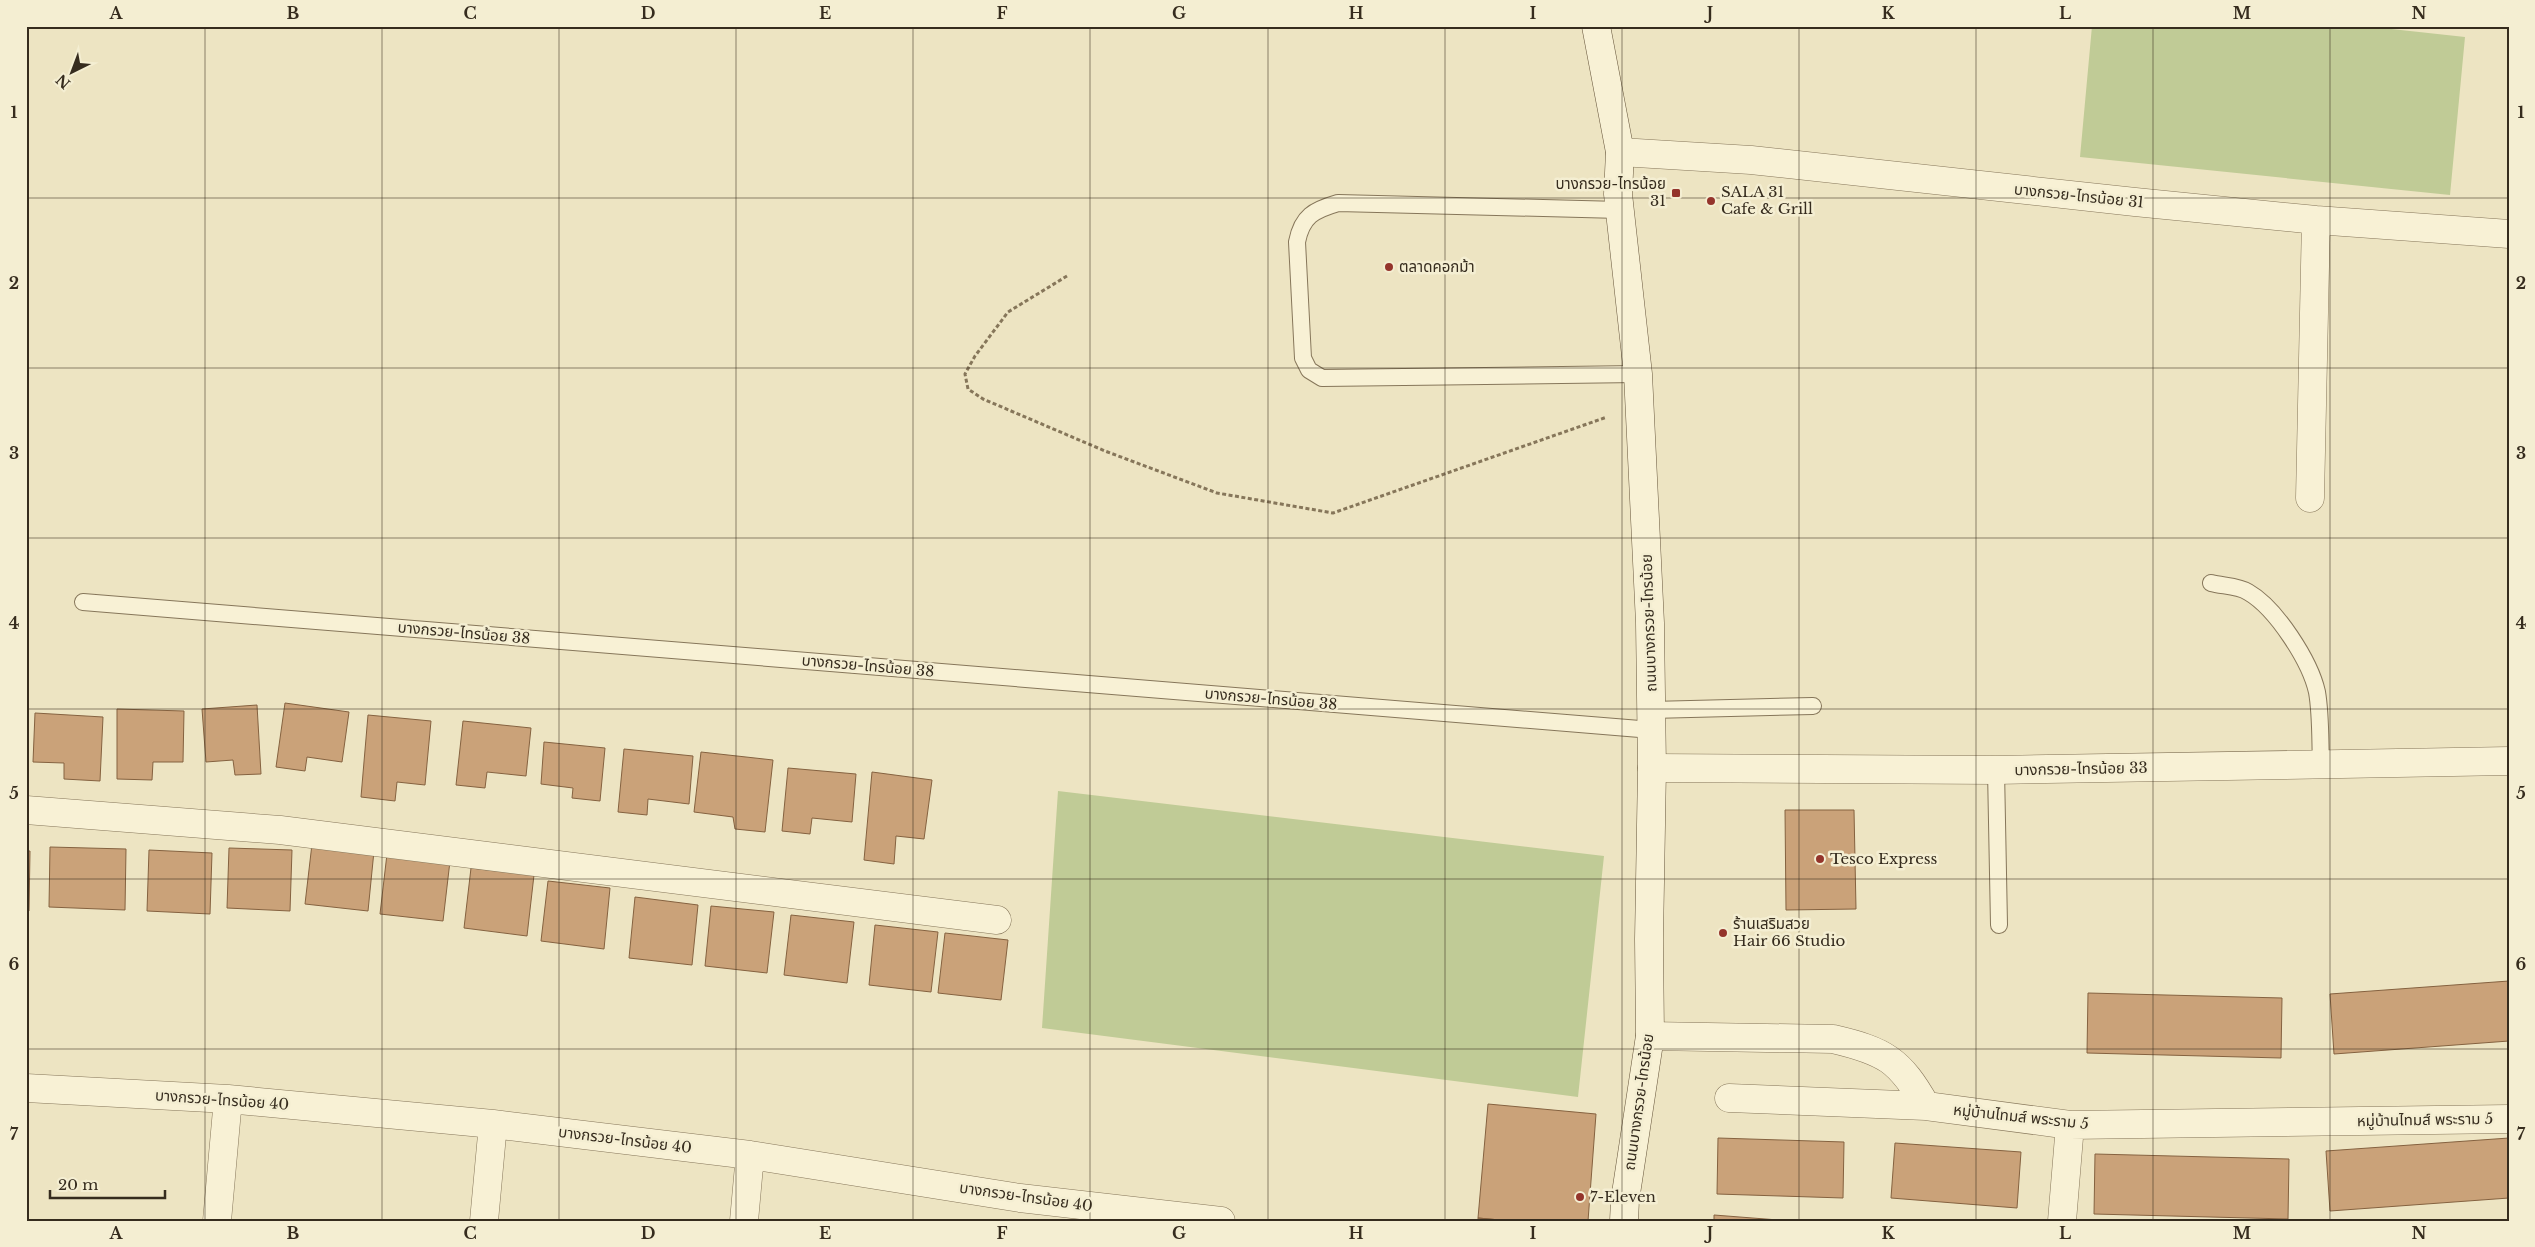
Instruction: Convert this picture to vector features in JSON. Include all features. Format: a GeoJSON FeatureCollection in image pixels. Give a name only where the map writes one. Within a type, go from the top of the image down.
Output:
{"type":"FeatureCollection","features":[{"type":"Feature","properties":{"kind":"street","name":"ถนนบางกรวย-ไทรน้อย"},"geometry":{"type":"LineString","coordinates":[[1596,26],[1620,152],[1620,210],[1638,374],[1638,406],[1650,623],[1652,720],[1649,938],[1650,1036],[1625,1200],[1624,1221]]}},
{"type":"Feature","properties":{"kind":"street","name":"บางกรวย-ไทรน้อย 31"},"geometry":{"type":"LineString","coordinates":[[1620,152],[1751,160],[2316,220],[2509,234]]}},
{"type":"Feature","properties":{"kind":"street"},"geometry":{"type":"LineString","coordinates":[[2310,498],[2316,220]]}},
{"type":"Feature","properties":{"kind":"street","name":"บางกรวย-ไทรน้อย 33"},"geometry":{"type":"LineString","coordinates":[[1652,768],[1996,770],[2509,761]]}},
{"type":"Feature","properties":{"kind":"street"},"geometry":{"type":"LineString","coordinates":[[26,810],[280,830],[997,920]]}},
{"type":"Feature","properties":{"kind":"street"},"geometry":{"type":"LineString","coordinates":[[1650,1036],[1833,1039],[1862,1046],[1896,1064],[1910,1078],[1926,1106]]}},
{"type":"Feature","properties":{"kind":"street","name":"บางกรวย-ไทรน้อย 40"},"geometry":{"type":"LineString","coordinates":[[26,1088],[228,1099],[493,1124],[750,1156],[1019,1209],[1221,1221]]}},
{"type":"Feature","properties":{"kind":"street","name":"หมู่บ้านไทมส์ พระราม 5"},"geometry":{"type":"LineString","coordinates":[[1729,1098],[1926,1106],[2070,1125],[2509,1119]]}},
{"type":"Feature","properties":{"kind":"street"},"geometry":{"type":"LineString","coordinates":[[217,1221],[228,1099]]}},
{"type":"Feature","properties":{"kind":"street"},"geometry":{"type":"LineString","coordinates":[[484,1221],[493,1124]]}},
{"type":"Feature","properties":{"kind":"street"},"geometry":{"type":"LineString","coordinates":[[2062,1221],[2070,1125]]}},
{"type":"Feature","properties":{"kind":"street"},"geometry":{"type":"LineString","coordinates":[[744,1221],[750,1156]]}},
{"type":"Feature","properties":{"kind":"lane"},"geometry":{"type":"LineString","coordinates":[[1620,210],[1338,203],[1320,209],[1307,218],[1300,228],[1297,242],[1303,358],[1309,370],[1322,378],[1638,374]]}},
{"type":"Feature","properties":{"kind":"lane"},"geometry":{"type":"LineString","coordinates":[[2211,583],[2248,591],[2267,608],[2289,635],[2304,660],[2317,692],[2321,765]]}},
{"type":"Feature","properties":{"kind":"lane","name":"บางกรวย-ไทรน้อย 38"},"geometry":{"type":"LineString","coordinates":[[84,602],[1652,720],[1813,706]]}},
{"type":"Feature","properties":{"kind":"lane"},"geometry":{"type":"LineString","coordinates":[[1996,770],[1999,925]]}},
{"type":"Feature","properties":{"kind":"path"},"geometry":{"type":"LineString","coordinates":[[1067,276],[1008,312],[975,356],[965,374],[968,389],[983,399],[1096,447],[1217,494],[1333,513],[1638,406]]}},
{"type":"Feature","properties":{"kind":"green space"},"geometry":{"type":"Polygon","coordinates":[[[2092,26],[2364,26],[2465,37],[2450,195],[2080,157],[2092,26]]]}},
{"type":"Feature","properties":{"kind":"green space"},"geometry":{"type":"Polygon","coordinates":[[[1058,791],[1604,856],[1578,1097],[1042,1028],[1058,791]]]}},
{"type":"Feature","properties":{"kind":"building"},"geometry":{"type":"Polygon","coordinates":[[[285,703],[349,712],[342,762],[307,757],[305,771],[276,767],[285,703]]]}},
{"type":"Feature","properties":{"kind":"building"},"geometry":{"type":"Polygon","coordinates":[[[257,705],[261,774],[235,775],[233,760],[206,762],[202,709],[257,705]]]}},
{"type":"Feature","properties":{"kind":"building"},"geometry":{"type":"Polygon","coordinates":[[[117,709],[184,711],[183,762],[153,762],[152,780],[117,779],[117,709]]]}},
{"type":"Feature","properties":{"kind":"building"},"geometry":{"type":"Polygon","coordinates":[[[35,713],[103,717],[100,781],[64,779],[64,763],[33,762],[35,713]]]}},
{"type":"Feature","properties":{"kind":"building"},"geometry":{"type":"Polygon","coordinates":[[[368,715],[431,721],[425,785],[397,782],[395,801],[361,797],[368,715]]]}},
{"type":"Feature","properties":{"kind":"building"},"geometry":{"type":"Polygon","coordinates":[[[463,721],[531,728],[526,776],[487,772],[485,788],[456,785],[463,721]]]}},
{"type":"Feature","properties":{"kind":"building"},"geometry":{"type":"Polygon","coordinates":[[[544,742],[605,748],[600,801],[572,798],[573,788],[541,784],[544,742]]]}},
{"type":"Feature","properties":{"kind":"building"},"geometry":{"type":"Polygon","coordinates":[[[624,749],[693,756],[689,804],[648,799],[647,815],[618,812],[624,749]]]}},
{"type":"Feature","properties":{"kind":"building"},"geometry":{"type":"Polygon","coordinates":[[[701,752],[773,760],[765,832],[735,829],[733,817],[694,812],[701,752]]]}},
{"type":"Feature","properties":{"kind":"building"},"geometry":{"type":"Polygon","coordinates":[[[788,768],[856,774],[852,822],[812,818],[810,834],[782,831],[788,768]]]}},
{"type":"Feature","properties":{"kind":"building"},"geometry":{"type":"Polygon","coordinates":[[[872,772],[932,780],[924,839],[896,836],[894,864],[864,860],[872,772]]]}},
{"type":"Feature","properties":{"kind":"building","name":"Tesco Express"},"geometry":{"type":"Polygon","coordinates":[[[1785,810],[1854,810],[1856,909],[1786,910],[1785,810]]]}},
{"type":"Feature","properties":{"kind":"building"},"geometry":{"type":"Polygon","coordinates":[[[312,844],[374,851],[368,911],[305,904],[312,844]]]}},
{"type":"Feature","properties":{"kind":"building"},"geometry":{"type":"Polygon","coordinates":[[[50,847],[126,849],[125,910],[49,907],[50,847]]]}},
{"type":"Feature","properties":{"kind":"building"},"geometry":{"type":"Polygon","coordinates":[[[229,848],[292,850],[290,911],[227,908],[229,848]]]}},
{"type":"Feature","properties":{"kind":"building"},"geometry":{"type":"Polygon","coordinates":[[[149,850],[212,853],[210,914],[147,911],[149,850]]]}},
{"type":"Feature","properties":{"kind":"building"},"geometry":{"type":"Polygon","coordinates":[[[26,851],[30,851],[29,911],[26,911],[26,851]]]}},
{"type":"Feature","properties":{"kind":"building"},"geometry":{"type":"Polygon","coordinates":[[[387,854],[450,861],[443,921],[380,914],[387,854]]]}},
{"type":"Feature","properties":{"kind":"building"},"geometry":{"type":"Polygon","coordinates":[[[471,868],[534,875],[527,936],[464,928],[471,868]]]}},
{"type":"Feature","properties":{"kind":"building"},"geometry":{"type":"Polygon","coordinates":[[[548,881],[610,888],[604,949],[541,941],[548,881]]]}},
{"type":"Feature","properties":{"kind":"building"},"geometry":{"type":"Polygon","coordinates":[[[635,897],[698,905],[692,965],[629,958],[635,897]]]}},
{"type":"Feature","properties":{"kind":"building"},"geometry":{"type":"Polygon","coordinates":[[[711,906],[774,912],[767,973],[705,966],[711,906]]]}},
{"type":"Feature","properties":{"kind":"building"},"geometry":{"type":"Polygon","coordinates":[[[791,915],[854,922],[847,983],[784,975],[791,915]]]}},
{"type":"Feature","properties":{"kind":"building"},"geometry":{"type":"Polygon","coordinates":[[[875,925],[938,932],[931,992],[869,985],[875,925]]]}},
{"type":"Feature","properties":{"kind":"building"},"geometry":{"type":"Polygon","coordinates":[[[945,933],[1008,940],[1001,1000],[938,993],[945,933]]]}},
{"type":"Feature","properties":{"kind":"building"},"geometry":{"type":"Polygon","coordinates":[[[2509,981],[2509,1041],[2334,1054],[2330,994],[2509,981]]]}},
{"type":"Feature","properties":{"kind":"building"},"geometry":{"type":"Polygon","coordinates":[[[2088,993],[2282,998],[2281,1058],[2087,1053],[2088,993]]]}},
{"type":"Feature","properties":{"kind":"building"},"geometry":{"type":"Polygon","coordinates":[[[1488,1104],[1596,1114],[1588,1221],[1511,1221],[1478,1218],[1488,1104]]]}},
{"type":"Feature","properties":{"kind":"building"},"geometry":{"type":"Polygon","coordinates":[[[1718,1138],[1844,1142],[1843,1198],[1717,1194],[1718,1138]]]}},
{"type":"Feature","properties":{"kind":"building"},"geometry":{"type":"Polygon","coordinates":[[[2509,1138],[2509,1198],[2330,1211],[2326,1151],[2509,1138]]]}},
{"type":"Feature","properties":{"kind":"building"},"geometry":{"type":"Polygon","coordinates":[[[1895,1143],[2021,1152],[2017,1208],[1891,1198],[1895,1143]]]}},
{"type":"Feature","properties":{"kind":"building"},"geometry":{"type":"Polygon","coordinates":[[[2095,1154],[2289,1159],[2288,1219],[2094,1214],[2095,1154]]]}},
{"type":"Feature","properties":{"kind":"building"},"geometry":{"type":"Polygon","coordinates":[[[1714,1215],[1791,1221],[1714,1221],[1714,1215]]]}},
{"type":"Feature","properties":{"kind":"building"},"geometry":{"type":"Polygon","coordinates":[[[1478,1218],[1511,1221],[1478,1221],[1478,1218]]]}},
{"type":"Feature","properties":{"kind":"place","name":"บางกรวย-ไทรน้อย 31"},"geometry":{"type":"Point","coordinates":[1676,193]}},
{"type":"Feature","properties":{"kind":"place","name":"SALA 31 Cafe & Grill"},"geometry":{"type":"Point","coordinates":[1711,201]}},
{"type":"Feature","properties":{"kind":"place","name":"ตลาดคอกม้า"},"geometry":{"type":"Point","coordinates":[1389,267]}},
{"type":"Feature","properties":{"kind":"place","name":"Tesco Express"},"geometry":{"type":"Point","coordinates":[1820,859]}},
{"type":"Feature","properties":{"kind":"place","name":"ร้านเสริมสวย Hair 66 Studio"},"geometry":{"type":"Point","coordinates":[1723,933]}},
{"type":"Feature","properties":{"kind":"place","name":"7-Eleven"},"geometry":{"type":"Point","coordinates":[1580,1197]}}]}
